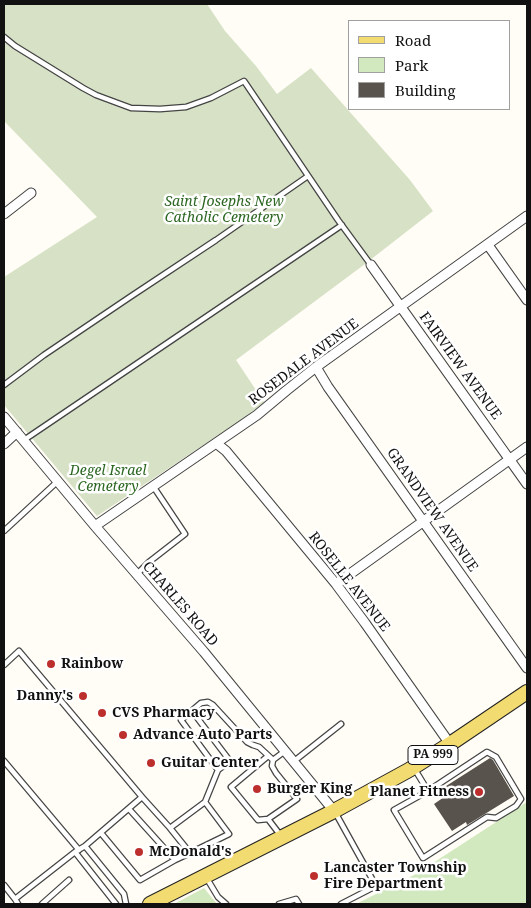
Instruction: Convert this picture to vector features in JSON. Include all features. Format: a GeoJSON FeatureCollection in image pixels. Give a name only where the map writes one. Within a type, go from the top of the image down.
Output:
{"type":"FeatureCollection","features":[{"type":"Feature","properties":{"kind":"main road","name":"PA 999"},"geometry":{"type":"LineString","coordinates":[[150,904],[334,811],[413,767],[524,696]]}},
{"type":"Feature","properties":{"kind":"street"},"geometry":{"type":"LineString","coordinates":[[5,210],[31,193]]}},
{"type":"Feature","properties":{"kind":"street","name":"ROSEDALE AVENUE"},"geometry":{"type":"LineString","coordinates":[[95,526],[257,415],[316,367],[527,216]]}},
{"type":"Feature","properties":{"kind":"street"},"geometry":{"type":"LineString","coordinates":[[488,245],[527,300]]}},
{"type":"Feature","properties":{"kind":"street","name":"FAIRVIEW AVENUE"},"geometry":{"type":"LineString","coordinates":[[371,265],[527,484]]}},
{"type":"Feature","properties":{"kind":"street","name":"GRANDVIEW AVENUE"},"geometry":{"type":"LineString","coordinates":[[316,367],[328,387],[527,668]]}},
{"type":"Feature","properties":{"kind":"street","name":"CHARLES ROAD"},"geometry":{"type":"LineString","coordinates":[[4,417],[204,652],[334,811]]}},
{"type":"Feature","properties":{"kind":"street"},"geometry":{"type":"LineString","coordinates":[[4,444],[17,432]]}},
{"type":"Feature","properties":{"kind":"street","name":"ROSELLE AVENUE"},"geometry":{"type":"LineString","coordinates":[[216,443],[226,451],[336,584],[450,744]]}},
{"type":"Feature","properties":{"kind":"street"},"geometry":{"type":"LineString","coordinates":[[336,584],[527,447]]}},
{"type":"Feature","properties":{"kind":"lane"},"geometry":{"type":"LineString","coordinates":[[4,36],[15,46],[83,88],[131,108],[160,109],[186,107],[212,98],[244,81],[371,265]]}},
{"type":"Feature","properties":{"kind":"lane"},"geometry":{"type":"LineString","coordinates":[[4,385],[44,355],[308,176]]}},
{"type":"Feature","properties":{"kind":"lane"},"geometry":{"type":"LineString","coordinates":[[24,440],[342,225]]}},
{"type":"Feature","properties":{"kind":"lane"},"geometry":{"type":"LineString","coordinates":[[4,530],[58,481]]}},
{"type":"Feature","properties":{"kind":"lane"},"geometry":{"type":"LineString","coordinates":[[137,574],[149,562],[185,534],[153,486]]}},
{"type":"Feature","properties":{"kind":"lane"},"geometry":{"type":"LineString","coordinates":[[4,665],[20,651],[190,853]]}},
{"type":"Feature","properties":{"kind":"lane"},"geometry":{"type":"LineString","coordinates":[[218,770],[181,720],[202,703],[208,702],[213,705],[247,742],[259,746],[273,760]]}},
{"type":"Feature","properties":{"kind":"lane"},"geometry":{"type":"LineString","coordinates":[[170,828],[205,802],[218,770],[230,761],[192,711]]}},
{"type":"Feature","properties":{"kind":"lane"},"geometry":{"type":"LineString","coordinates":[[293,762],[341,724]]}},
{"type":"Feature","properties":{"kind":"lane"},"geometry":{"type":"LineString","coordinates":[[268,756],[231,787],[258,820],[268,819],[297,799],[272,766],[273,760],[285,751]]}},
{"type":"Feature","properties":{"kind":"lane"},"geometry":{"type":"LineString","coordinates":[[487,752],[496,757],[521,798],[516,806],[496,818],[487,817],[423,858],[394,810],[428,791],[487,752]]}},
{"type":"Feature","properties":{"kind":"lane"},"geometry":{"type":"LineString","coordinates":[[4,761],[77,851],[116,904]]}},
{"type":"Feature","properties":{"kind":"lane"},"geometry":{"type":"LineString","coordinates":[[413,767],[428,791]]}},
{"type":"Feature","properties":{"kind":"lane"},"geometry":{"type":"LineString","coordinates":[[15,899],[85,846],[142,797]]}},
{"type":"Feature","properties":{"kind":"lane"},"geometry":{"type":"LineString","coordinates":[[101,833],[140,880],[175,860],[229,834],[205,802]]}},
{"type":"Feature","properties":{"kind":"lane"},"geometry":{"type":"LineString","coordinates":[[129,809],[175,860]]}},
{"type":"Feature","properties":{"kind":"lane"},"geometry":{"type":"LineString","coordinates":[[334,811],[376,886],[341,904]]}},
{"type":"Feature","properties":{"kind":"lane"},"geometry":{"type":"LineString","coordinates":[[268,819],[282,837]]}},
{"type":"Feature","properties":{"kind":"lane"},"geometry":{"type":"LineString","coordinates":[[85,846],[124,894],[126,904]]}},
{"type":"Feature","properties":{"kind":"lane"},"geometry":{"type":"LineString","coordinates":[[206,876],[218,897],[226,904]]}},
{"type":"Feature","properties":{"kind":"lane"},"geometry":{"type":"LineString","coordinates":[[42,904],[69,880]]}},
{"type":"Feature","properties":{"kind":"lane"},"geometry":{"type":"LineString","coordinates":[[4,885],[18,904]]}},
{"type":"Feature","properties":{"kind":"lane"},"geometry":{"type":"LineString","coordinates":[[279,904],[296,899],[299,904]]}},
{"type":"Feature","properties":{"kind":"green space","name":"Saint Josephs New Catholic Cemetery"},"geometry":{"type":"Polygon","coordinates":[[[4,4],[207,4],[225,31],[256,66],[277,94],[311,68],[410,180],[433,211],[236,360],[264,402],[244,418],[97,516],[4,405],[4,277],[97,217],[4,121],[4,4]]]}},
{"type":"Feature","properties":{"kind":"green space"},"geometry":{"type":"Polygon","coordinates":[[[527,802],[527,904],[356,904],[416,874],[527,802]]]}},
{"type":"Feature","properties":{"kind":"green space"},"geometry":{"type":"Polygon","coordinates":[[[204,888],[217,904],[174,904],[204,888]]]}},
{"type":"Feature","properties":{"kind":"building","name":"Planet Fitness"},"geometry":{"type":"Polygon","coordinates":[[[490,758],[514,796],[467,825],[466,822],[452,831],[434,804],[447,795],[443,788],[490,758]]]}},
{"type":"Feature","properties":{"kind":"place","name":"Rainbow"},"geometry":{"type":"Point","coordinates":[51,664]}},
{"type":"Feature","properties":{"kind":"place","name":"Danny's"},"geometry":{"type":"Point","coordinates":[83,696]}},
{"type":"Feature","properties":{"kind":"place","name":"CVS Pharmacy"},"geometry":{"type":"Point","coordinates":[102,713]}},
{"type":"Feature","properties":{"kind":"place","name":"Advance Auto Parts"},"geometry":{"type":"Point","coordinates":[123,735]}},
{"type":"Feature","properties":{"kind":"place","name":"Guitar Center"},"geometry":{"type":"Point","coordinates":[151,763]}},
{"type":"Feature","properties":{"kind":"place","name":"Burger King"},"geometry":{"type":"Point","coordinates":[257,789]}},
{"type":"Feature","properties":{"kind":"place","name":"Planet Fitness"},"geometry":{"type":"Point","coordinates":[479,792]}},
{"type":"Feature","properties":{"kind":"place","name":"McDonald's"},"geometry":{"type":"Point","coordinates":[139,852]}},
{"type":"Feature","properties":{"kind":"place","name":"Lancaster Township Fire Department"},"geometry":{"type":"Point","coordinates":[314,876]}},
{"type":"Feature","properties":{"kind":"park label","name":"Degel Israel Cemetery"},"geometry":{"type":"Point","coordinates":[108,480]}}]}
